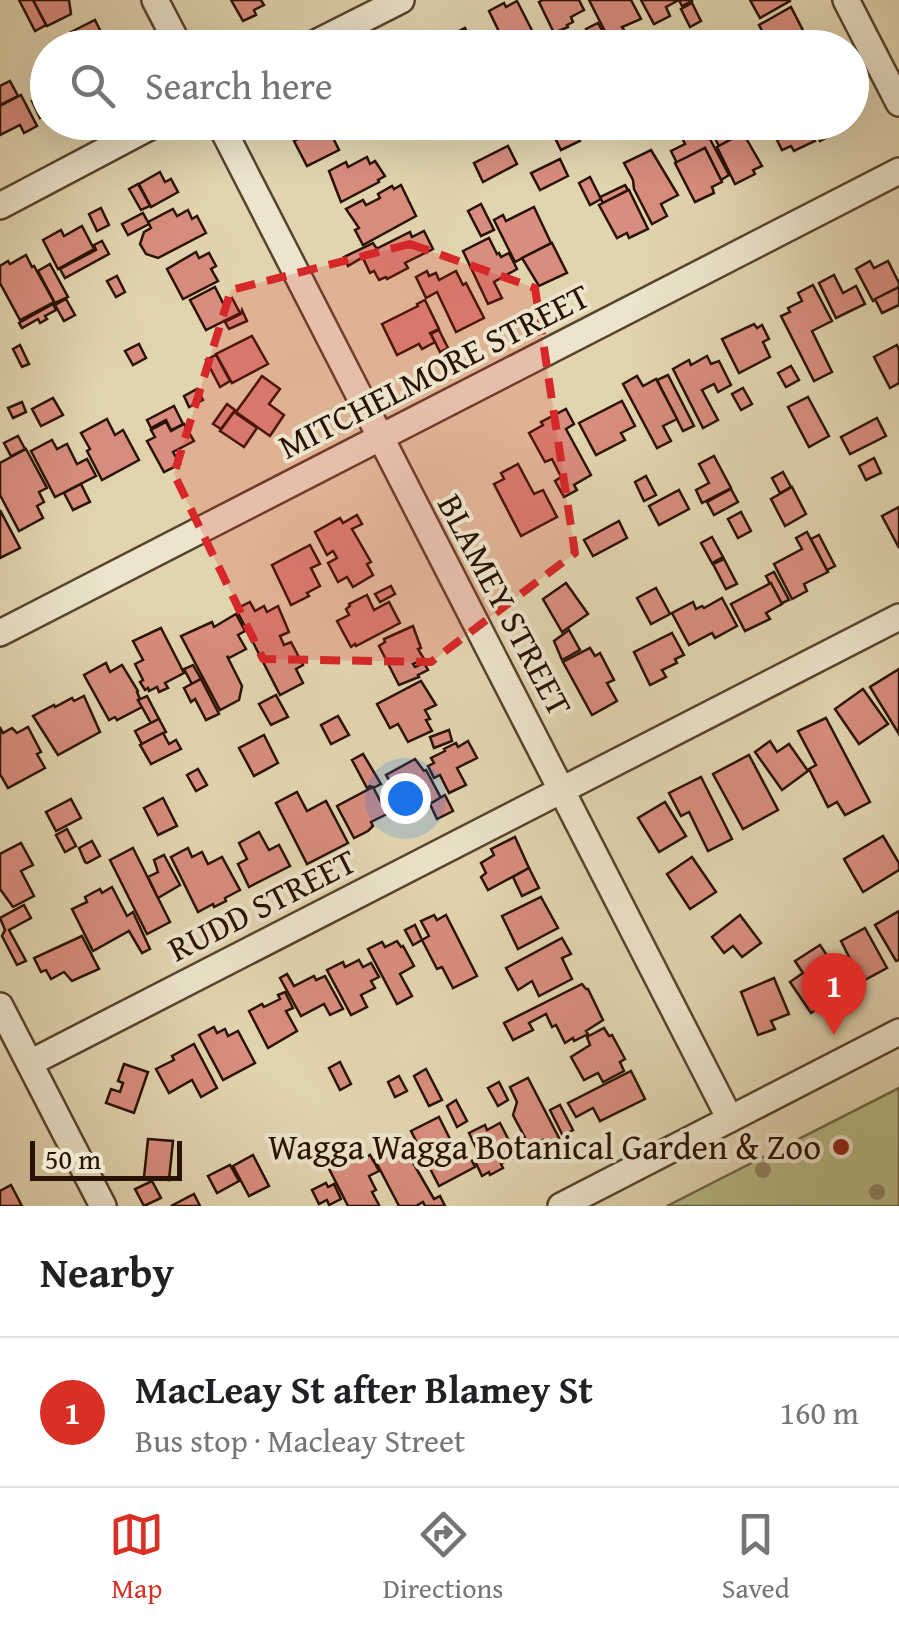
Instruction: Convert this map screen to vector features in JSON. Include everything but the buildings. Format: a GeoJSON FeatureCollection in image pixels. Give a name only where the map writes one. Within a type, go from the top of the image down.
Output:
{"type":"FeatureCollection","features":[{"type":"Feature","properties":{"kind":"street"},"geometry":{"type":"LineString","coordinates":[[155,0],[171,30]]}},
{"type":"Feature","properties":{"kind":"street"},"geometry":{"type":"LineString","coordinates":[[342,30],[401,0]]}},
{"type":"Feature","properties":{"kind":"street"},"geometry":{"type":"LineString","coordinates":[[846,0],[861,30]]}},
{"type":"Feature","properties":{"kind":"street"},"geometry":{"type":"LineString","coordinates":[[869,45],[899,103]]}},
{"type":"Feature","properties":{"kind":"street"},"geometry":{"type":"LineString","coordinates":[[0,206],[125,140]]}},
{"type":"Feature","properties":{"kind":"street","name":"BLAMEY STREET"},"geometry":{"type":"LineString","coordinates":[[228,140],[730,1119]]}},
{"type":"Feature","properties":{"kind":"street","name":"MITCHELMORE STREET"},"geometry":{"type":"LineString","coordinates":[[0,633],[899,171]]}},
{"type":"Feature","properties":{"kind":"street","name":"RUDD STREET"},"geometry":{"type":"LineString","coordinates":[[30,1063],[899,617]]}},
{"type":"Feature","properties":{"kind":"street"},"geometry":{"type":"LineString","coordinates":[[0,1006],[103,1206]]}},
{"type":"Feature","properties":{"kind":"street"},"geometry":{"type":"LineString","coordinates":[[561,1206],[899,1032]]}},
{"type":"Feature","properties":{"kind":"highlighted area"},"geometry":{"type":"Polygon","coordinates":[[[410,244],[535,288],[575,553],[431,662],[263,659],[174,474],[231,290],[410,244]]]}},
{"type":"Feature","properties":{"kind":"green space","name":"Wagga Wagga Botanical Garden & Zoo"},"geometry":{"type":"Polygon","coordinates":[[[899,1088],[899,1206],[667,1206],[899,1088]]]}},
{"type":"Feature","properties":{"kind":"place","name":"MacLeay St after Blamey St"},"geometry":{"type":"Point","coordinates":[834,1035]}},
{"type":"Feature","properties":{"kind":"place","name":"Wagga Wagga Botanical Garden & Zoo"},"geometry":{"type":"Point","coordinates":[841,1147]}}]}
